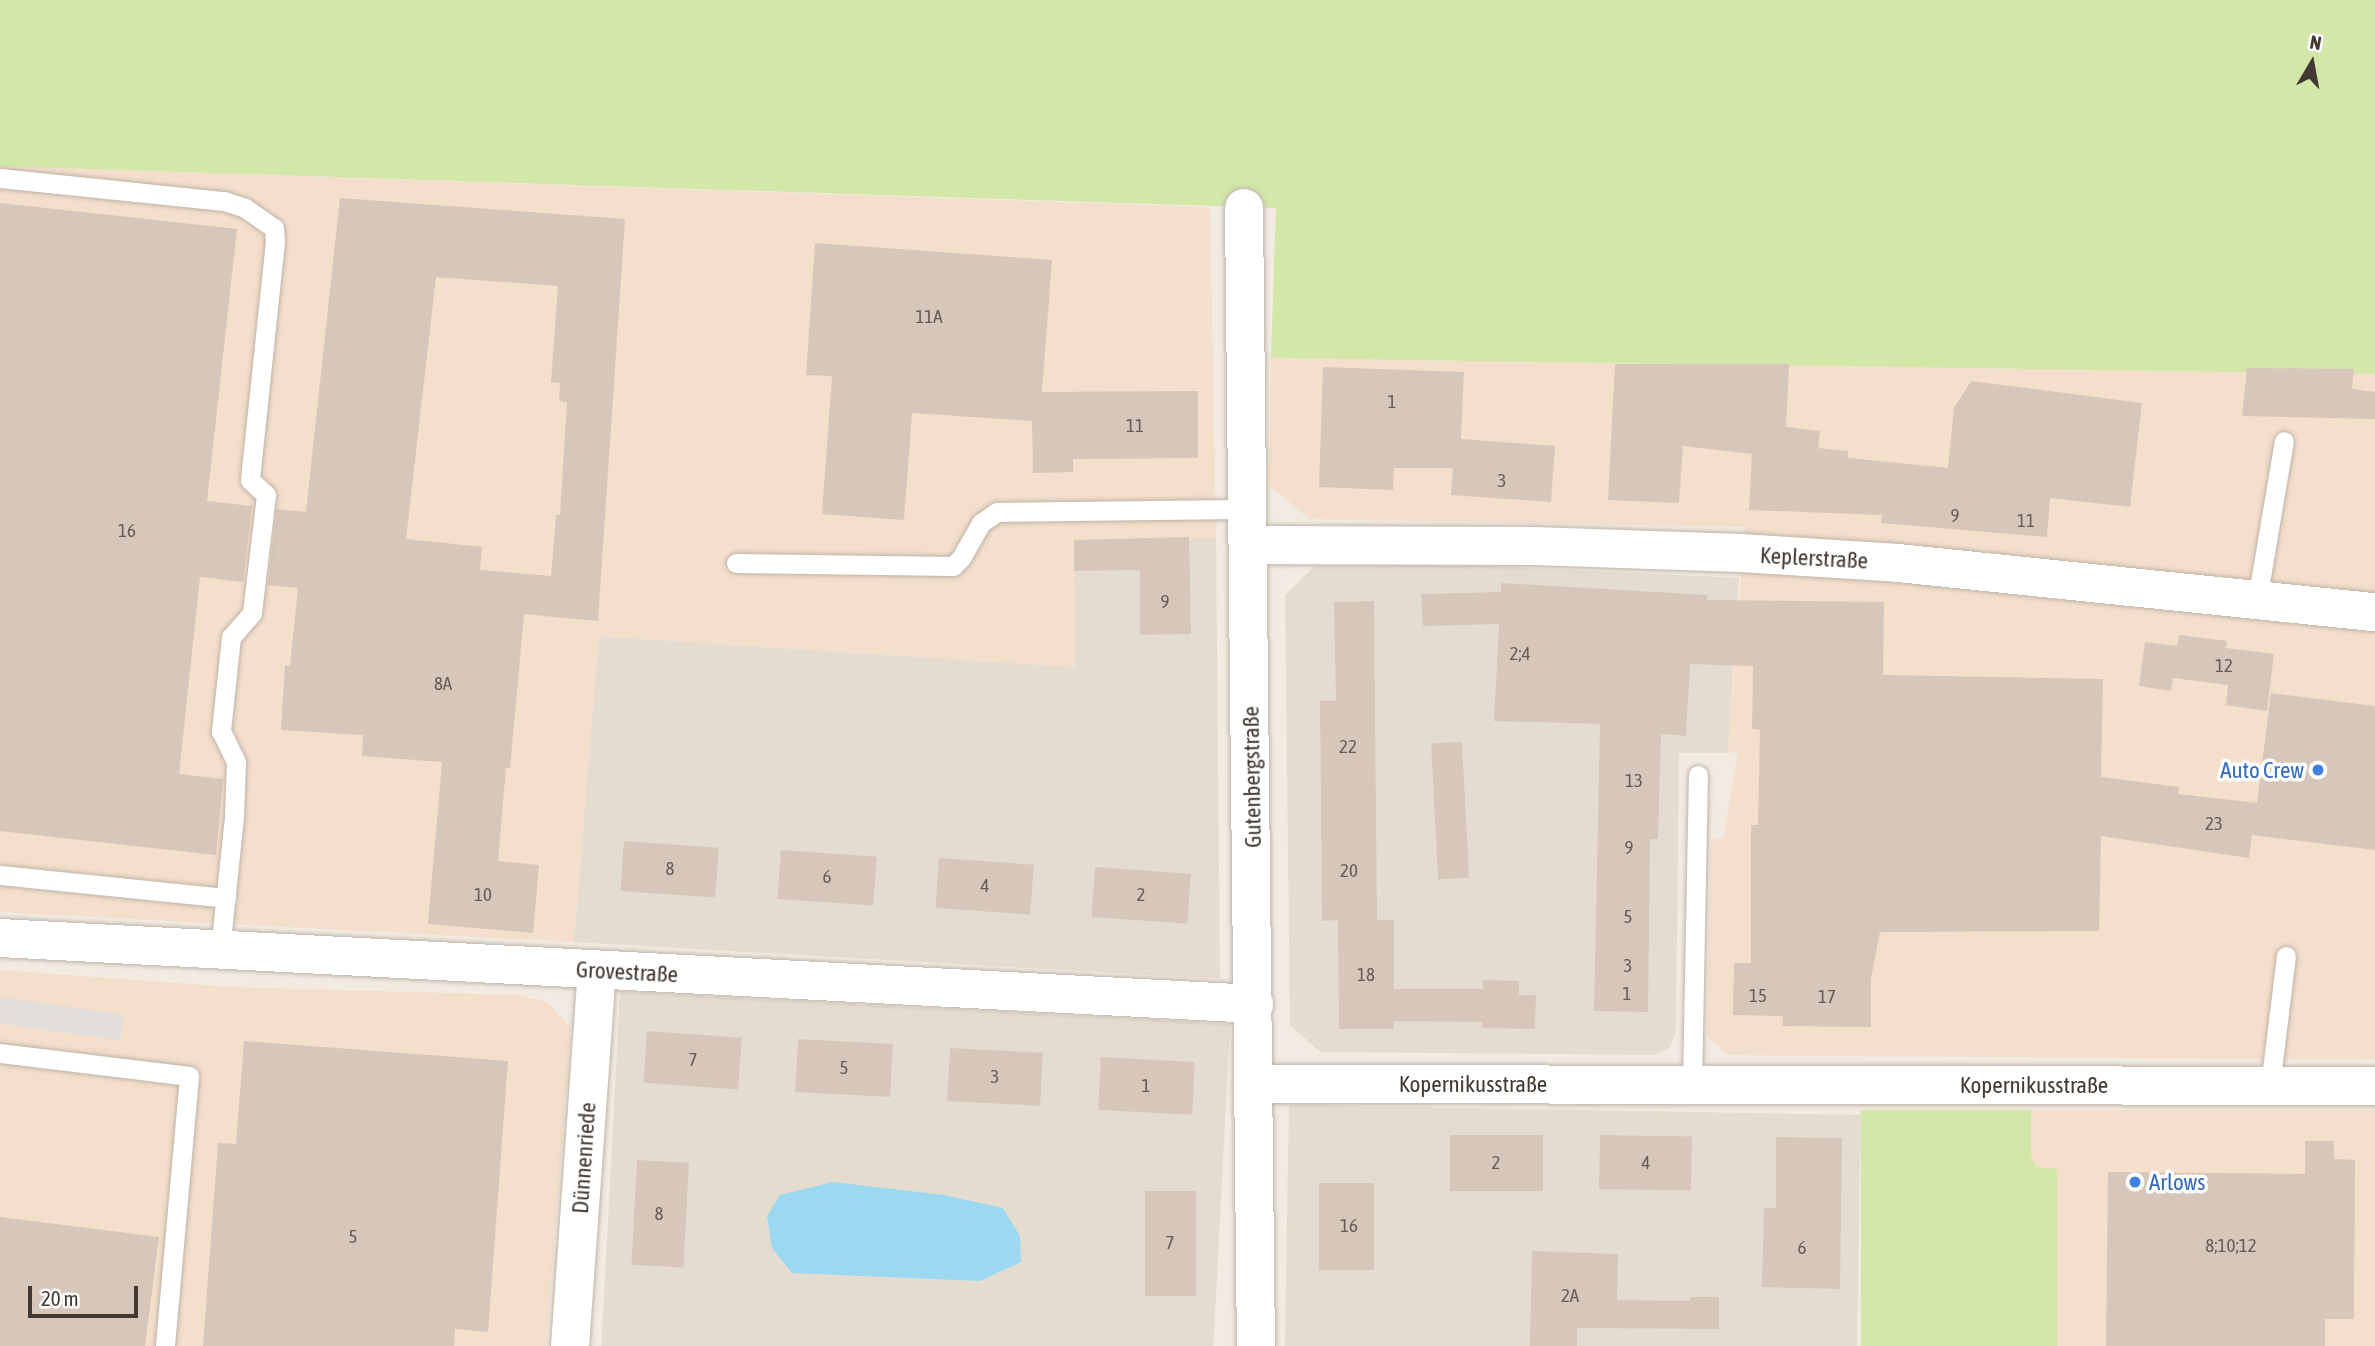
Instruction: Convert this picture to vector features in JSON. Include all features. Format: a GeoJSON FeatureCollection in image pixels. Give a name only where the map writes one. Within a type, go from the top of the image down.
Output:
{"type":"FeatureCollection","features":[{"type":"Feature","properties":{"kind":"street","name":"Gutenbergstraße"},"geometry":{"type":"LineString","coordinates":[[1244,208],[1250,527],[1256,1346]]}},
{"type":"Feature","properties":{"kind":"street","name":"Keplerstraße"},"geometry":{"type":"LineString","coordinates":[[1250,527],[1533,546],[1741,553],[1898,563],[2375,612]]}},
{"type":"Feature","properties":{"kind":"street","name":"Grovestraße"},"geometry":{"type":"LineString","coordinates":[[0,938],[1254,1004]]}},
{"type":"Feature","properties":{"kind":"street","name":"Dünnenriede"},"geometry":{"type":"LineString","coordinates":[[570,1346],[597,970]]}},
{"type":"Feature","properties":{"kind":"street","name":"Kopernikusstraße"},"geometry":{"type":"LineString","coordinates":[[1254,1084],[2375,1086]]}},
{"type":"Feature","properties":{"kind":"lane"},"geometry":{"type":"LineString","coordinates":[[0,178],[223,201],[245,208],[274,229],[275,241],[250,480],[266,495],[253,612],[231,637],[221,731],[236,762],[234,817],[220,950]]}},
{"type":"Feature","properties":{"kind":"lane"},"geometry":{"type":"LineString","coordinates":[[2257,600],[2284,441]]}},
{"type":"Feature","properties":{"kind":"lane"},"geometry":{"type":"LineString","coordinates":[[736,563],[953,565],[961,558],[981,523],[997,512],[1250,527]]}},
{"type":"Feature","properties":{"kind":"lane"},"geometry":{"type":"LineString","coordinates":[[1692,1084],[1698,775]]}},
{"type":"Feature","properties":{"kind":"lane"},"geometry":{"type":"LineString","coordinates":[[0,875],[226,898]]}},
{"type":"Feature","properties":{"kind":"lane"},"geometry":{"type":"LineString","coordinates":[[2270,1086],[2286,956]]}},
{"type":"Feature","properties":{"kind":"lane"},"geometry":{"type":"LineString","coordinates":[[0,1053],[189,1076],[165,1346]]}},
{"type":"Feature","properties":{"kind":"shaded area"},"geometry":{"type":"Polygon","coordinates":[[[0,166],[1210,207],[1216,538],[1074,540],[1075,667],[599,636],[574,942],[0,912],[0,166]]]}},
{"type":"Feature","properties":{"kind":"shaded area"},"geometry":{"type":"Polygon","coordinates":[[[1271,358],[2375,374],[2375,1060],[1728,1055],[1707,1036],[1711,840],[1724,837],[1738,752],[1728,753],[1745,527],[1309,519],[1269,485],[1271,358]]]}},
{"type":"Feature","properties":{"kind":"shaded area"},"geometry":{"type":"Polygon","coordinates":[[[1216,538],[1220,979],[574,942],[598,636],[1075,667],[1074,540],[1216,538]]]}},
{"type":"Feature","properties":{"kind":"shaded area"},"geometry":{"type":"Polygon","coordinates":[[[1466,565],[1739,578],[1728,753],[1679,753],[1676,1033],[1669,1048],[1654,1055],[1320,1052],[1290,1025],[1285,595],[1315,566],[1466,565]]]}},
{"type":"Feature","properties":{"kind":"shaded area"},"geometry":{"type":"Polygon","coordinates":[[[0,970],[231,987],[516,995],[548,1002],[571,1029],[546,1346],[0,1346],[0,970]]]}},
{"type":"Feature","properties":{"kind":"shaded area"},"geometry":{"type":"Polygon","coordinates":[[[620,992],[1230,1024],[1213,1346],[601,1346],[620,992]]]}},
{"type":"Feature","properties":{"kind":"shaded area"},"geometry":{"type":"Polygon","coordinates":[[[0,997],[124,1014],[120,1040],[0,1023],[0,997]]]}},
{"type":"Feature","properties":{"kind":"shaded area"},"geometry":{"type":"Polygon","coordinates":[[[1289,1105],[1861,1115],[1857,1346],[1285,1346],[1289,1105]]]}},
{"type":"Feature","properties":{"kind":"shaded area"},"geometry":{"type":"Polygon","coordinates":[[[1861,1110],[2375,1110],[2375,1346],[1861,1346],[1861,1110]]]}},
{"type":"Feature","properties":{"kind":"green space"},"geometry":{"type":"Polygon","coordinates":[[[0,0],[2375,0],[2375,374],[1271,358],[1276,208],[0,166],[0,0]]]}},
{"type":"Feature","properties":{"kind":"green space"},"geometry":{"type":"Polygon","coordinates":[[[1861,1110],[2031,1110],[2031,1158],[2037,1167],[2057,1169],[2057,1346],[1861,1346],[1861,1110]]]}},
{"type":"Feature","properties":{"kind":"water"},"geometry":{"type":"Polygon","coordinates":[[[833,1182],[944,1195],[1003,1208],[1020,1236],[1021,1262],[980,1281],[792,1273],[772,1248],[767,1216],[780,1195],[833,1182]]]}},
{"type":"Feature","properties":{"kind":"building"},"geometry":{"type":"Polygon","coordinates":[[[340,198],[625,219],[598,621],[524,614],[510,768],[506,768],[498,861],[539,865],[533,933],[428,924],[442,762],[362,756],[363,735],[281,730],[285,666],[290,665],[298,588],[268,585],[277,509],[306,512],[340,198]],[[436,277],[406,539],[482,547],[480,570],[551,576],[556,515],[560,515],[567,402],[559,401],[560,383],[551,382],[558,286],[436,277]]]}},
{"type":"Feature","properties":{"kind":"building"},"geometry":{"type":"Polygon","coordinates":[[[0,203],[237,229],[207,501],[252,506],[243,582],[200,577],[179,774],[223,779],[216,855],[0,831],[0,203]]]}},
{"type":"Feature","properties":{"kind":"building"},"geometry":{"type":"Polygon","coordinates":[[[815,243],[1052,260],[1042,392],[1198,391],[1198,458],[1073,459],[1073,472],[1033,473],[1032,421],[912,413],[904,520],[822,514],[832,376],[806,375],[815,243]]]}},
{"type":"Feature","properties":{"kind":"building"},"geometry":{"type":"Polygon","coordinates":[[[1615,364],[1789,364],[1786,427],[1820,431],[1818,448],[1848,451],[1848,458],[1948,468],[1954,408],[1971,381],[2142,403],[2130,507],[2050,498],[2047,537],[1881,523],[1882,515],[1749,510],[1752,454],[1683,446],[1679,503],[1608,500],[1615,364]]]}},
{"type":"Feature","properties":{"kind":"building"},"geometry":{"type":"Polygon","coordinates":[[[1323,367],[1464,372],[1461,439],[1555,446],[1551,502],[1451,495],[1453,468],[1394,468],[1393,490],[1319,487],[1323,367]]]}},
{"type":"Feature","properties":{"kind":"building"},"geometry":{"type":"Polygon","coordinates":[[[2247,368],[2354,369],[2352,389],[2375,392],[2375,419],[2242,416],[2247,368]]]}},
{"type":"Feature","properties":{"kind":"building"},"geometry":{"type":"Polygon","coordinates":[[[1189,537],[1191,634],[1140,635],[1140,570],[1074,571],[1074,540],[1189,537]]]}},
{"type":"Feature","properties":{"kind":"building"},"geometry":{"type":"Polygon","coordinates":[[[1501,583],[1707,595],[1707,600],[1884,602],[1883,675],[2103,679],[2101,777],[2179,787],[2178,794],[2257,803],[2271,693],[2375,706],[2375,850],[2252,835],[2249,858],[2101,836],[2099,931],[1880,932],[1871,978],[1871,1027],[1782,1026],[1783,1016],[1733,1015],[1734,963],[1751,963],[1751,825],[1758,825],[1760,730],[1752,729],[1753,666],[1690,664],[1686,736],[1661,734],[1658,839],[1650,839],[1648,1012],[1594,1011],[1600,724],[1494,721],[1499,624],[1423,626],[1421,594],[1501,592],[1501,583]]]}},
{"type":"Feature","properties":{"kind":"building"},"geometry":{"type":"Polygon","coordinates":[[[1374,601],[1377,920],[1394,920],[1394,989],[1483,989],[1483,980],[1519,981],[1519,995],[1536,995],[1535,1029],[1482,1028],[1482,1022],[1394,1021],[1394,1029],[1339,1029],[1338,920],[1322,921],[1320,701],[1336,701],[1334,602],[1374,601]]]}},
{"type":"Feature","properties":{"kind":"building"},"geometry":{"type":"Polygon","coordinates":[[[2179,635],[2227,641],[2226,648],[2274,654],[2267,711],[2226,705],[2228,685],[2173,678],[2171,691],[2139,686],[2145,642],[2177,646],[2179,635]]]}},
{"type":"Feature","properties":{"kind":"building"},"geometry":{"type":"Polygon","coordinates":[[[1462,742],[1469,878],[1438,879],[1431,744],[1462,742]]]}},
{"type":"Feature","properties":{"kind":"building"},"geometry":{"type":"Polygon","coordinates":[[[624,841],[719,848],[715,898],[621,891],[624,841]]]}},
{"type":"Feature","properties":{"kind":"building"},"geometry":{"type":"Polygon","coordinates":[[[781,850],[877,857],[873,906],[778,899],[781,850]]]}},
{"type":"Feature","properties":{"kind":"building"},"geometry":{"type":"Polygon","coordinates":[[[939,858],[1034,865],[1030,915],[936,908],[939,858]]]}},
{"type":"Feature","properties":{"kind":"building"},"geometry":{"type":"Polygon","coordinates":[[[1095,867],[1191,874],[1187,924],[1092,917],[1095,867]]]}},
{"type":"Feature","properties":{"kind":"building"},"geometry":{"type":"Polygon","coordinates":[[[647,1031],[742,1038],[738,1090],[643,1083],[647,1031]]]}},
{"type":"Feature","properties":{"kind":"building"},"geometry":{"type":"Polygon","coordinates":[[[798,1039],[893,1044],[890,1097],[795,1092],[798,1039]]]}},
{"type":"Feature","properties":{"kind":"building"},"geometry":{"type":"Polygon","coordinates":[[[244,1041],[508,1061],[488,1332],[455,1329],[454,1346],[203,1346],[218,1143],[236,1144],[244,1041]]]}},
{"type":"Feature","properties":{"kind":"building"},"geometry":{"type":"Polygon","coordinates":[[[950,1048],[1043,1053],[1040,1106],[947,1101],[950,1048]]]}},
{"type":"Feature","properties":{"kind":"building"},"geometry":{"type":"Polygon","coordinates":[[[1101,1057],[1195,1062],[1192,1115],[1098,1110],[1101,1057]]]}},
{"type":"Feature","properties":{"kind":"building"},"geometry":{"type":"Polygon","coordinates":[[[1450,1135],[1543,1135],[1543,1191],[1450,1191],[1450,1135]]]}},
{"type":"Feature","properties":{"kind":"building"},"geometry":{"type":"Polygon","coordinates":[[[1600,1135],[1692,1137],[1691,1191],[1599,1189],[1600,1135]]]}},
{"type":"Feature","properties":{"kind":"building"},"geometry":{"type":"Polygon","coordinates":[[[1776,1137],[1842,1138],[1840,1289],[1762,1287],[1764,1208],[1776,1208],[1776,1137]]]}},
{"type":"Feature","properties":{"kind":"building"},"geometry":{"type":"Polygon","coordinates":[[[2305,1141],[2334,1141],[2334,1159],[2355,1160],[2354,1319],[2325,1319],[2325,1346],[2106,1346],[2108,1172],[2305,1174],[2305,1141]]]}},
{"type":"Feature","properties":{"kind":"building"},"geometry":{"type":"Polygon","coordinates":[[[637,1160],[689,1163],[683,1268],[632,1265],[637,1160]]]}},
{"type":"Feature","properties":{"kind":"building"},"geometry":{"type":"Polygon","coordinates":[[[1319,1183],[1374,1183],[1374,1270],[1319,1270],[1319,1183]]]}},
{"type":"Feature","properties":{"kind":"building"},"geometry":{"type":"Polygon","coordinates":[[[1145,1191],[1196,1191],[1196,1296],[1145,1296],[1145,1191]]]}},
{"type":"Feature","properties":{"kind":"building"},"geometry":{"type":"Polygon","coordinates":[[[0,1217],[159,1237],[145,1346],[0,1346],[0,1217]]]}},
{"type":"Feature","properties":{"kind":"building"},"geometry":{"type":"Polygon","coordinates":[[[1532,1251],[1618,1254],[1617,1300],[1690,1301],[1690,1297],[1719,1297],[1719,1329],[1577,1328],[1577,1346],[1530,1346],[1532,1251]]]}},
{"type":"Feature","properties":{"kind":"place","name":"Auto Crew"},"geometry":{"type":"Point","coordinates":[2318,770]}},
{"type":"Feature","properties":{"kind":"place","name":"Arlows"},"geometry":{"type":"Point","coordinates":[2135,1182]}}]}
